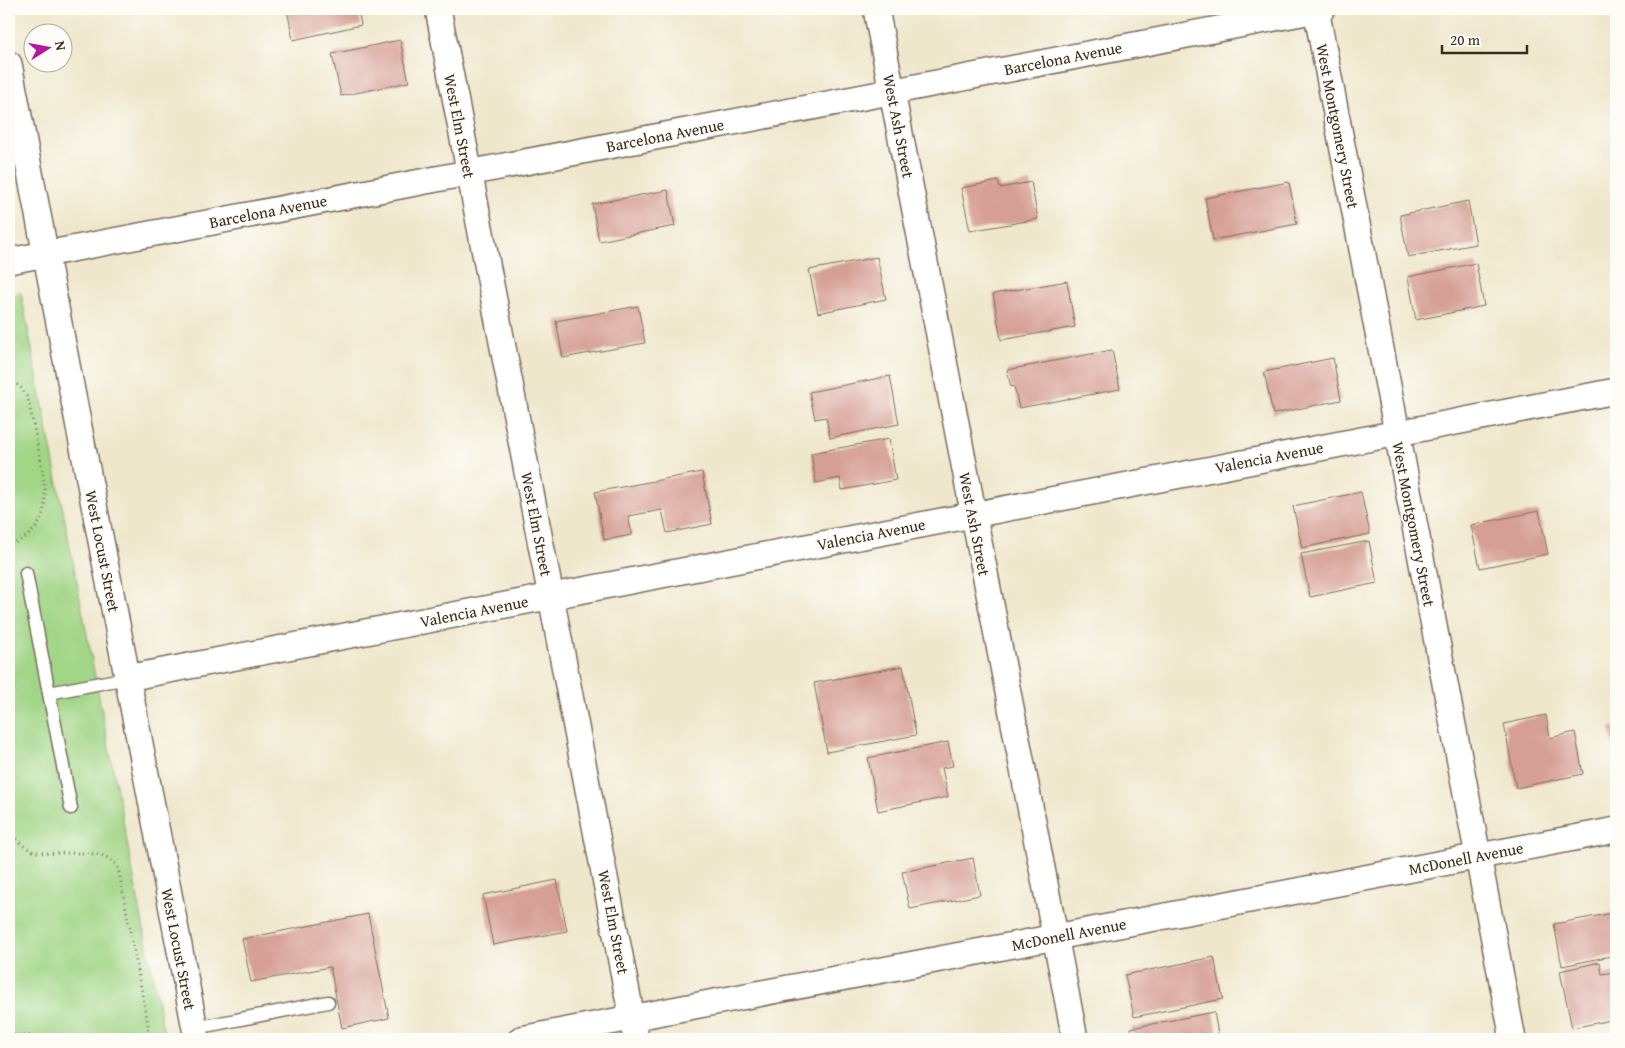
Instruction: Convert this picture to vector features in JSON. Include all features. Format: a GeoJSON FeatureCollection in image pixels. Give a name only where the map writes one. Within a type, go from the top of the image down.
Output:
{"type":"FeatureCollection","features":[{"type":"Feature","properties":{"kind":"street","name":"West Elm Street"},"geometry":{"type":"LineString","coordinates":[[438,9],[634,1029]]}},
{"type":"Feature","properties":{"kind":"street","name":"West Ash Street"},"geometry":{"type":"LineString","coordinates":[[876,9],[1075,1039]]}},
{"type":"Feature","properties":{"kind":"street","name":"Barcelona Avenue"},"geometry":{"type":"LineString","coordinates":[[9,261],[1318,9]]}},
{"type":"Feature","properties":{"kind":"street","name":"West Montgomery Street"},"geometry":{"type":"LineString","coordinates":[[1318,9],[1513,1039]]}},
{"type":"Feature","properties":{"kind":"street","name":"West Locust Street"},"geometry":{"type":"LineString","coordinates":[[9,64],[196,1034]]}},
{"type":"Feature","properties":{"kind":"street","name":"Valencia Avenue"},"geometry":{"type":"LineString","coordinates":[[127,678],[1616,391]]}},
{"type":"Feature","properties":{"kind":"street","name":"McDonell Avenue"},"geometry":{"type":"LineString","coordinates":[[521,1039],[634,1029],[1055,937],[1616,830]]}},
{"type":"Feature","properties":{"kind":"lane"},"geometry":{"type":"LineString","coordinates":[[26,573],[71,808]]}},
{"type":"Feature","properties":{"kind":"lane"},"geometry":{"type":"LineString","coordinates":[[49,693],[127,678]]}},
{"type":"Feature","properties":{"kind":"lane"},"geometry":{"type":"LineString","coordinates":[[196,1034],[328,1002]]}},
{"type":"Feature","properties":{"kind":"path"},"geometry":{"type":"LineString","coordinates":[[9,378],[21,388],[28,399],[45,484],[46,503],[41,520],[30,534],[9,545]]}},
{"type":"Feature","properties":{"kind":"path"},"geometry":{"type":"LineString","coordinates":[[9,832],[30,851],[62,855],[96,853],[105,855],[113,861],[120,873],[148,1024],[147,1039]]}},
{"type":"Feature","properties":{"kind":"path"},"geometry":{"type":"LineString","coordinates":[[9,1035],[28,1035],[40,1039]]}},
{"type":"Feature","properties":{"kind":"green space"},"geometry":{"type":"Polygon","coordinates":[[[21,293],[165,1039],[9,1039],[9,295],[21,293]]]}},
{"type":"Feature","properties":{"kind":"building"},"geometry":{"type":"Polygon","coordinates":[[[287,9],[358,9],[361,25],[293,40],[287,9]]]}},
{"type":"Feature","properties":{"kind":"building"},"geometry":{"type":"Polygon","coordinates":[[[400,40],[409,82],[341,96],[332,54],[400,40]]]}},
{"type":"Feature","properties":{"kind":"building"},"geometry":{"type":"Polygon","coordinates":[[[998,181],[1000,188],[1031,182],[1038,219],[970,231],[961,188],[998,181]]]}},
{"type":"Feature","properties":{"kind":"building"},"geometry":{"type":"Polygon","coordinates":[[[1289,182],[1297,224],[1213,240],[1205,198],[1289,182]]]}},
{"type":"Feature","properties":{"kind":"building"},"geometry":{"type":"Polygon","coordinates":[[[668,190],[675,226],[599,241],[592,204],[668,190]]]}},
{"type":"Feature","properties":{"kind":"building"},"geometry":{"type":"Polygon","coordinates":[[[1468,201],[1476,244],[1408,257],[1400,215],[1468,201]]]}},
{"type":"Feature","properties":{"kind":"building"},"geometry":{"type":"Polygon","coordinates":[[[877,257],[886,299],[818,313],[809,270],[877,257]]]}},
{"type":"Feature","properties":{"kind":"building"},"geometry":{"type":"Polygon","coordinates":[[[1476,263],[1484,306],[1416,320],[1408,277],[1476,263]]]}},
{"type":"Feature","properties":{"kind":"building"},"geometry":{"type":"Polygon","coordinates":[[[1067,281],[1075,327],[1001,340],[993,294],[1067,281]]]}},
{"type":"Feature","properties":{"kind":"building"},"geometry":{"type":"Polygon","coordinates":[[[638,306],[645,343],[563,358],[556,321],[638,306]]]}},
{"type":"Feature","properties":{"kind":"building"},"geometry":{"type":"Polygon","coordinates":[[[1112,350],[1120,389],[1019,408],[1014,386],[1011,387],[1007,370],[1112,350]]]}},
{"type":"Feature","properties":{"kind":"building"},"geometry":{"type":"Polygon","coordinates":[[[1333,358],[1341,400],[1273,414],[1264,372],[1333,358]]]}},
{"type":"Feature","properties":{"kind":"building"},"geometry":{"type":"Polygon","coordinates":[[[890,376],[899,424],[830,438],[826,417],[815,419],[809,392],[890,376]]]}},
{"type":"Feature","properties":{"kind":"building"},"geometry":{"type":"Polygon","coordinates":[[[889,439],[896,480],[842,490],[840,478],[816,483],[811,453],[889,439]]]}},
{"type":"Feature","properties":{"kind":"building"},"geometry":{"type":"Polygon","coordinates":[[[702,472],[712,524],[667,533],[662,510],[628,516],[632,535],[604,540],[595,492],[702,472]]]}},
{"type":"Feature","properties":{"kind":"building"},"geometry":{"type":"Polygon","coordinates":[[[1361,492],[1370,534],[1302,548],[1293,506],[1361,492]]]}},
{"type":"Feature","properties":{"kind":"building"},"geometry":{"type":"Polygon","coordinates":[[[1539,511],[1548,554],[1480,568],[1471,525],[1539,511]]]}},
{"type":"Feature","properties":{"kind":"building"},"geometry":{"type":"Polygon","coordinates":[[[1369,541],[1377,583],[1310,597],[1301,554],[1369,541]]]}},
{"type":"Feature","properties":{"kind":"building"},"geometry":{"type":"Polygon","coordinates":[[[903,666],[916,735],[827,752],[814,683],[903,666]]]}},
{"type":"Feature","properties":{"kind":"building"},"geometry":{"type":"Polygon","coordinates":[[[1546,715],[1550,738],[1575,732],[1583,774],[1516,788],[1504,724],[1546,715]]]}},
{"type":"Feature","properties":{"kind":"building"},"geometry":{"type":"Polygon","coordinates":[[[1616,726],[1616,758],[1615,759],[1610,727],[1616,726]]]}},
{"type":"Feature","properties":{"kind":"building"},"geometry":{"type":"Polygon","coordinates":[[[948,742],[953,766],[942,768],[948,797],[878,811],[868,758],[948,742]]]}},
{"type":"Feature","properties":{"kind":"building"},"geometry":{"type":"Polygon","coordinates":[[[973,858],[980,895],[910,909],[902,872],[973,858]]]}},
{"type":"Feature","properties":{"kind":"building"},"geometry":{"type":"Polygon","coordinates":[[[557,880],[567,931],[493,945],[483,895],[557,880]]]}},
{"type":"Feature","properties":{"kind":"building"},"geometry":{"type":"Polygon","coordinates":[[[1613,913],[1616,931],[1616,955],[1562,966],[1554,924],[1613,913]]]}},
{"type":"Feature","properties":{"kind":"building"},"geometry":{"type":"Polygon","coordinates":[[[368,914],[389,1018],[342,1028],[330,967],[251,982],[242,939],[368,914]]]}},
{"type":"Feature","properties":{"kind":"building"},"geometry":{"type":"Polygon","coordinates":[[[1214,957],[1223,999],[1134,1017],[1125,975],[1214,957]]]}},
{"type":"Feature","properties":{"kind":"building"},"geometry":{"type":"Polygon","coordinates":[[[1600,962],[1602,974],[1616,972],[1616,1019],[1572,1028],[1560,971],[1600,962]]]}},
{"type":"Feature","properties":{"kind":"building"},"geometry":{"type":"Polygon","coordinates":[[[1214,1012],[1219,1039],[1134,1039],[1131,1028],[1214,1012]]]}}]}
